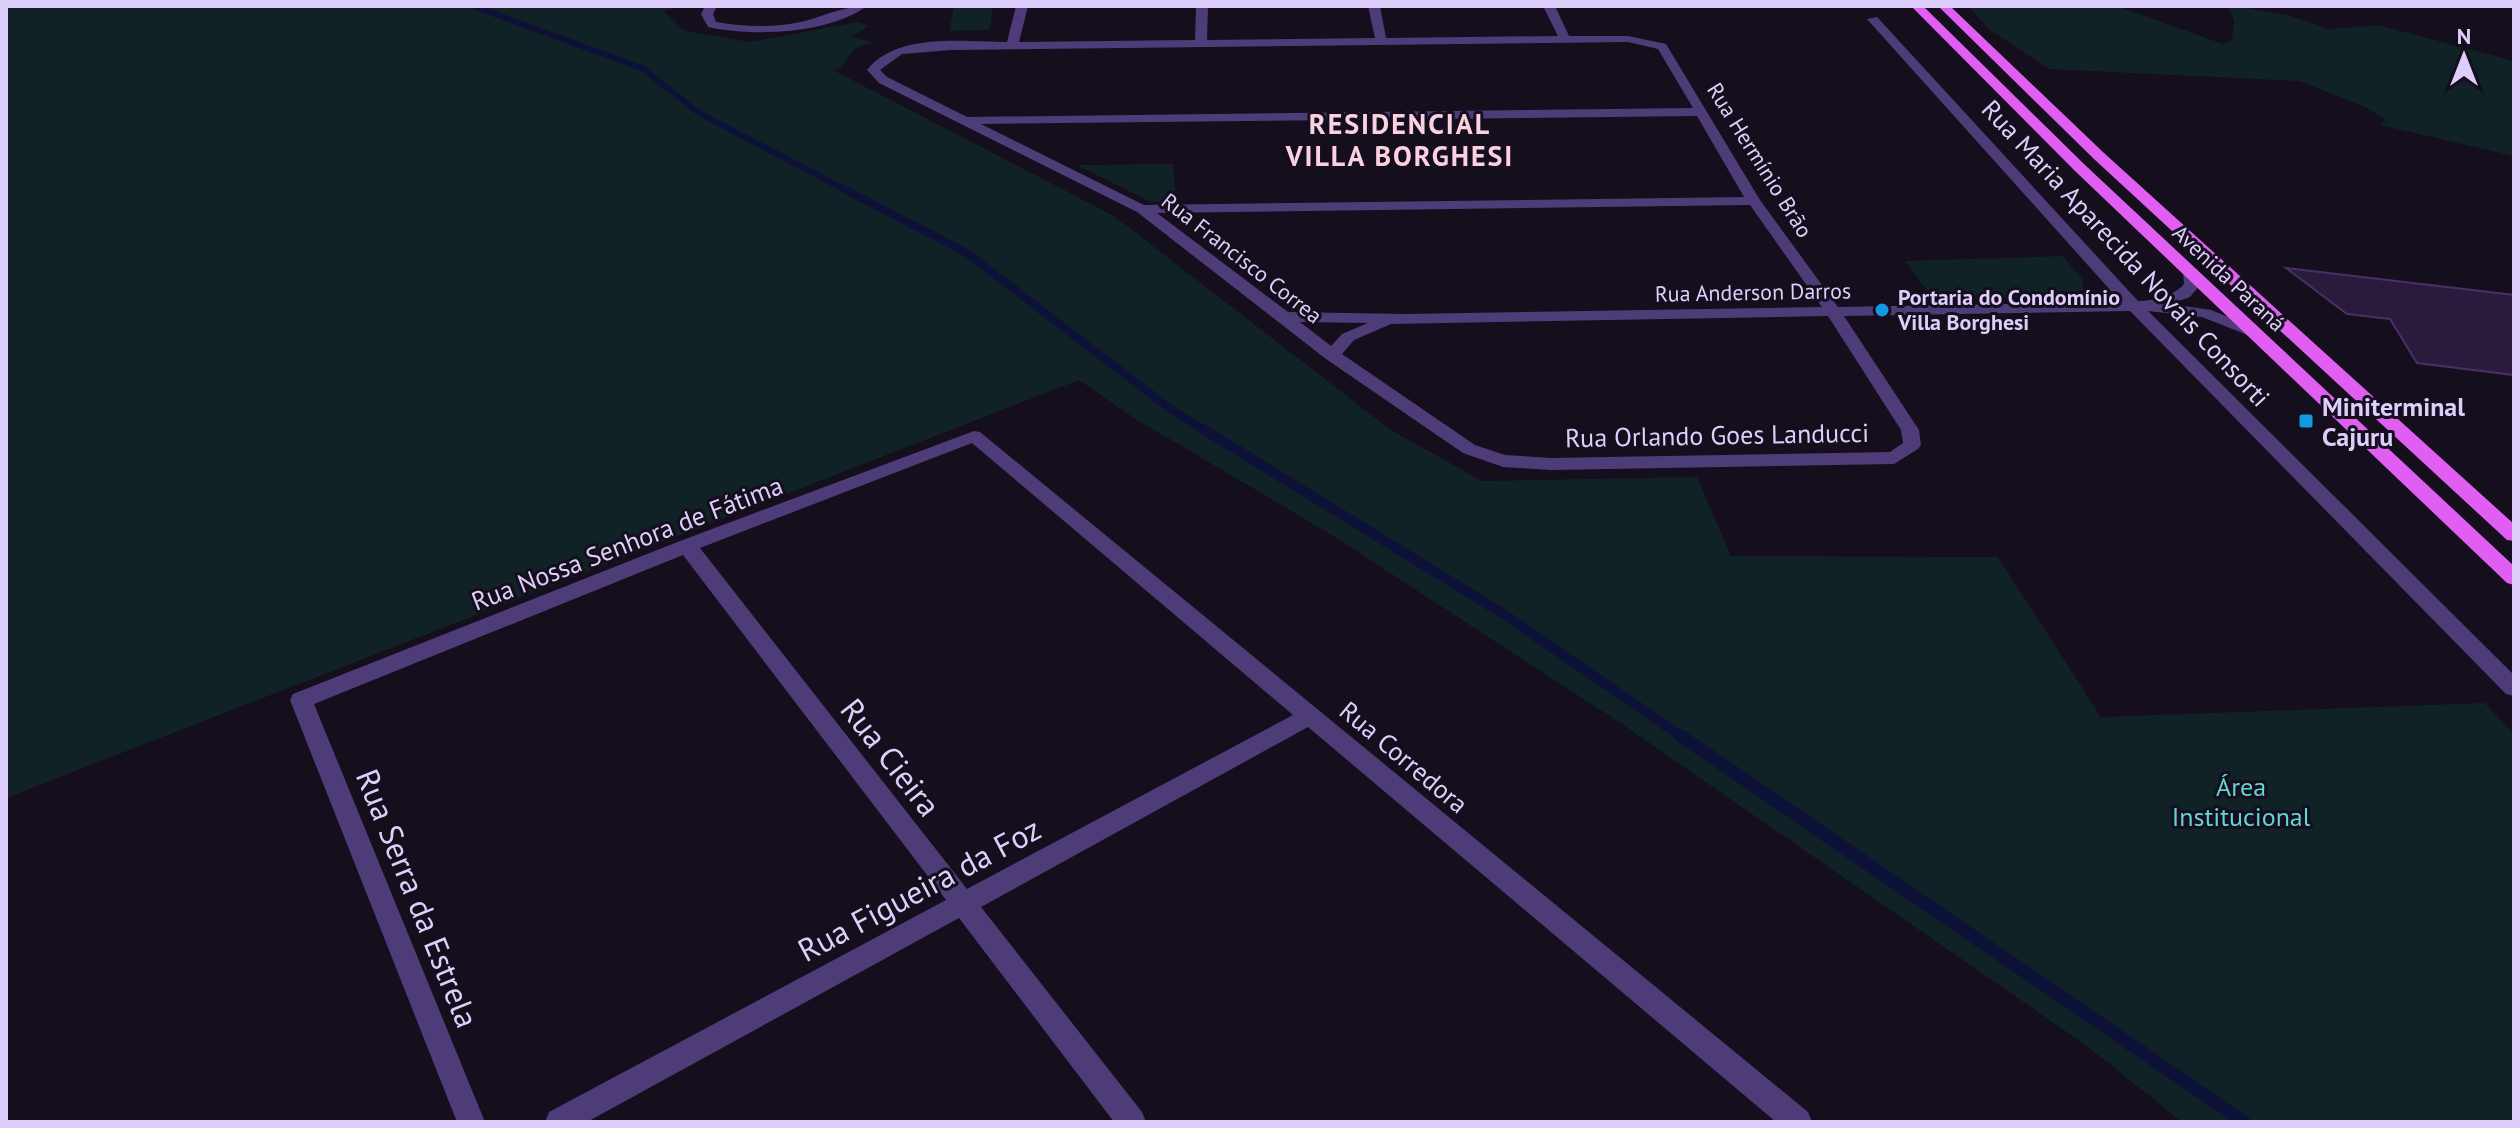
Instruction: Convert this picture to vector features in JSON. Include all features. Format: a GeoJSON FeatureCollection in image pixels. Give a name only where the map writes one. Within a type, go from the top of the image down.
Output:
{"type":"FeatureCollection","features":[{"type":"Feature","properties":{"kind":"main road","name":"Avenida Paraná"},"geometry":{"type":"LineString","coordinates":[[1917,6],[1995,87],[2514,578]]}},
{"type":"Feature","properties":{"kind":"main road","name":"Avenida Paraná"},"geometry":{"type":"LineString","coordinates":[[1944,6],[2099,156],[2514,535]]}},
{"type":"Feature","properties":{"kind":"street"},"geometry":{"type":"LineString","coordinates":[[711,6],[707,14],[712,25],[750,32],[801,28],[861,6]]}},
{"type":"Feature","properties":{"kind":"street"},"geometry":{"type":"LineString","coordinates":[[1022,6],[1012,46],[1565,39],[1549,6]]}},
{"type":"Feature","properties":{"kind":"street"},"geometry":{"type":"LineString","coordinates":[[1201,44],[1202,6]]}},
{"type":"Feature","properties":{"kind":"street"},"geometry":{"type":"LineString","coordinates":[[1374,6],[1381,41]]}},
{"type":"Feature","properties":{"kind":"street","name":"Rua Maria Aparecida Novais Consorti"},"geometry":{"type":"LineString","coordinates":[[1873,19],[2141,306],[2514,688]]}},
{"type":"Feature","properties":{"kind":"street","name":"Rua Hermínio Brão"},"geometry":{"type":"LineString","coordinates":[[1565,39],[1648,41],[1662,46],[1754,201],[1910,430]]}},
{"type":"Feature","properties":{"kind":"street","name":"Rua Francisco Correa"},"geometry":{"type":"LineString","coordinates":[[1012,46],[907,49],[881,57],[873,70],[883,80],[1142,209],[1332,355],[1469,449],[1503,461]]}},
{"type":"Feature","properties":{"kind":"street"},"geometry":{"type":"LineString","coordinates":[[961,120],[1701,112]]}},
{"type":"Feature","properties":{"kind":"street"},"geometry":{"type":"LineString","coordinates":[[1009,142],[1034,130],[1079,119]]}},
{"type":"Feature","properties":{"kind":"street"},"geometry":{"type":"LineString","coordinates":[[1142,209],[1754,201]]}},
{"type":"Feature","properties":{"kind":"street"},"geometry":{"type":"LineString","coordinates":[[1178,234],[1194,223],[1243,207]]}},
{"type":"Feature","properties":{"kind":"street","name":"Rua Anderson Darros"},"geometry":{"type":"LineString","coordinates":[[2141,306],[2184,294],[2192,285],[2191,273]]}},
{"type":"Feature","properties":{"kind":"street","name":"Rua Anderson Darros"},"geometry":{"type":"LineString","coordinates":[[1285,317],[1406,319],[2141,306],[2205,313],[2255,333]]}},
{"type":"Feature","properties":{"kind":"street","name":"Rua Anderson Darros"},"geometry":{"type":"LineString","coordinates":[[1332,355],[1348,337],[1374,325],[1406,319]]}},
{"type":"Feature","properties":{"kind":"street","name":"Rua Orlando Goes Landucci"},"geometry":{"type":"LineString","coordinates":[[1503,461],[1551,464],[1894,458],[1912,445],[1910,430]]}},
{"type":"Feature","properties":{"kind":"street","name":"Rua Nossa Senhora de Fátima"},"geometry":{"type":"LineString","coordinates":[[301,700],[687,546],[974,436]]}},
{"type":"Feature","properties":{"kind":"street","name":"Rua Corredora"},"geometry":{"type":"LineString","coordinates":[[974,436],[1798,1122]]}},
{"type":"Feature","properties":{"kind":"street","name":"Rua Cieira"},"geometry":{"type":"LineString","coordinates":[[687,546],[1132,1122]]}},
{"type":"Feature","properties":{"kind":"street","name":"Rua Serra da Estrela"},"geometry":{"type":"LineString","coordinates":[[301,700],[471,1122]]}},
{"type":"Feature","properties":{"kind":"street","name":"Rua Figueira da Foz"},"geometry":{"type":"LineString","coordinates":[[559,1122],[1310,716]]}},
{"type":"Feature","properties":{"kind":"green space","name":"Área Institucional"},"geometry":{"type":"Polygon","coordinates":[[[6,6],[688,6],[663,11],[685,31],[750,42],[858,22],[869,26],[851,37],[873,42],[854,49],[841,68],[833,70],[1114,216],[1391,430],[1482,481],[1697,477],[1731,556],[1998,557],[2101,717],[2485,703],[2514,734],[2514,1122],[2182,1122],[2087,1046],[1622,724],[1327,532],[1134,418],[1079,380],[6,798],[6,6]]]}},
{"type":"Feature","properties":{"kind":"green space"},"geometry":{"type":"Polygon","coordinates":[[[954,6],[993,6],[990,30],[949,31],[954,6]]]}},
{"type":"Feature","properties":{"kind":"green space"},"geometry":{"type":"Polygon","coordinates":[[[1968,6],[2117,6],[2223,44],[2232,40],[2234,21],[2228,6],[2236,6],[2288,15],[2329,29],[2378,25],[2514,61],[2514,156],[2380,125],[2385,122],[2384,118],[2365,107],[2299,81],[2049,69],[1990,30],[1968,6]]]}},
{"type":"Feature","properties":{"kind":"green space"},"geometry":{"type":"Polygon","coordinates":[[[1173,164],[1176,201],[1151,202],[1077,165],[1173,164]]]}},
{"type":"Feature","properties":{"kind":"green space"},"geometry":{"type":"Polygon","coordinates":[[[2063,256],[2082,279],[2083,290],[2072,296],[1934,299],[1905,261],[2063,256]]]}},
{"type":"Feature","properties":{"kind":"building"},"geometry":{"type":"Polygon","coordinates":[[[2286,268],[2514,295],[2514,375],[2417,363],[2390,319],[2347,314],[2286,268]]]}},
{"type":"Feature","properties":{"kind":"waterway"},"geometry":{"type":"LineString","coordinates":[[473,6],[642,68],[699,113],[846,190]]}},
{"type":"Feature","properties":{"kind":"waterway"},"geometry":{"type":"LineString","coordinates":[[842,188],[967,253],[1169,408],[1206,431]]}},
{"type":"Feature","properties":{"kind":"waterway"},"geometry":{"type":"LineString","coordinates":[[1203,429],[1502,613],[1684,738]]}},
{"type":"Feature","properties":{"kind":"waterway"},"geometry":{"type":"LineString","coordinates":[[1681,736],[2244,1122]]}},
{"type":"Feature","properties":{"kind":"place","name":"Portaria do Condomínio Villa Borghesi"},"geometry":{"type":"Point","coordinates":[1882,310]}},
{"type":"Feature","properties":{"kind":"place","name":"Miniterminal Cajuru"},"geometry":{"type":"Point","coordinates":[2306,421]}},
{"type":"Feature","properties":{"kind":"district","name":"RESIDENCIAL VILLA BORGHESI"},"geometry":{"type":"Point","coordinates":[1400,139]}}]}
